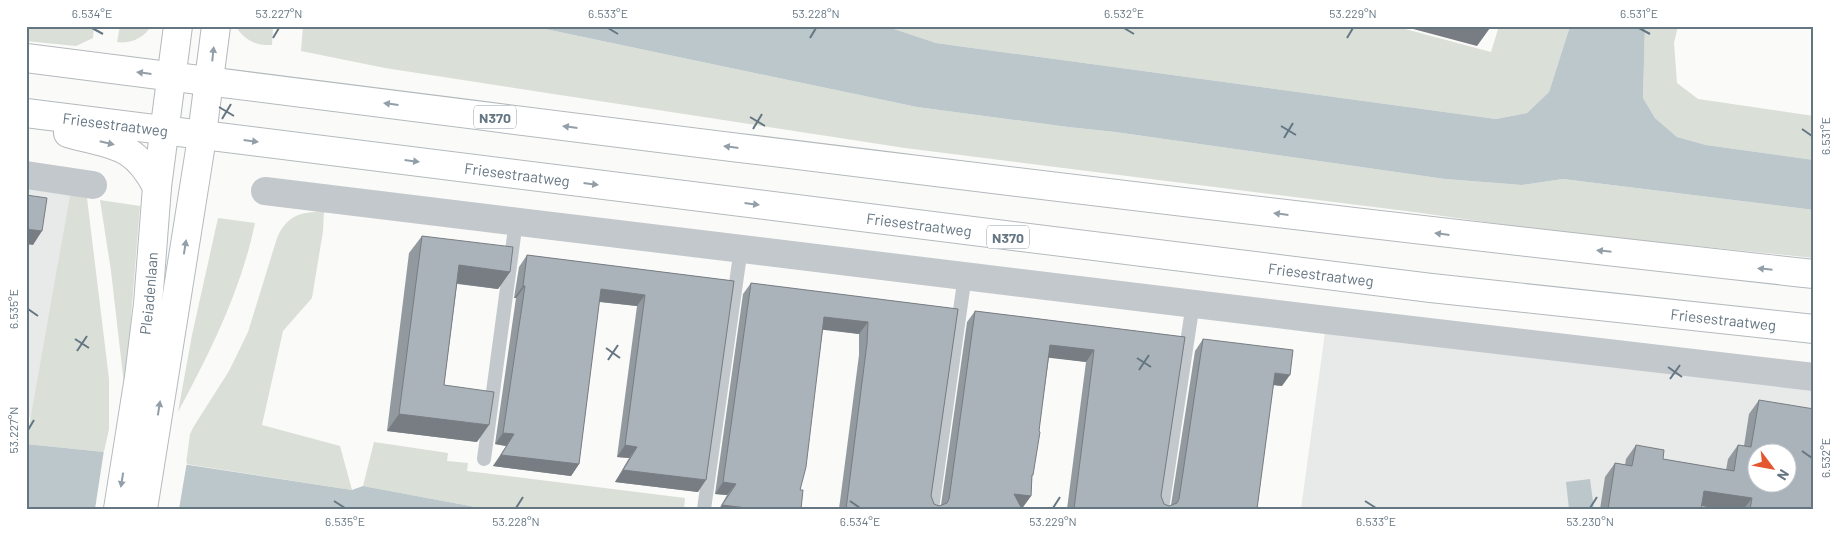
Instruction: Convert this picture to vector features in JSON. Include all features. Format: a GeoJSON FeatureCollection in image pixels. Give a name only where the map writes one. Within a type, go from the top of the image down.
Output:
{"type":"FeatureCollection","features":[{"type":"Feature","properties":{"kind":"main road","name":"Pleiadenlaan"},"geometry":{"type":"LineString","coordinates":[[142,509],[139,454],[139,377],[148,304],[157,187],[178,26]]}},
{"type":"Feature","properties":{"kind":"main road","name":"Pleiadenlaan"},"geometry":{"type":"LineString","coordinates":[[118,509],[139,454],[202,135],[216,26]]}},
{"type":"Feature","properties":{"kind":"main road","name":"N370"},"geometry":{"type":"LineString","coordinates":[[26,58],[799,156],[1391,228],[1814,274]]}},
{"type":"Feature","properties":{"kind":"main road","name":"Friesestraatweg"},"geometry":{"type":"LineString","coordinates":[[26,113],[1431,288],[1814,329]]}},
{"type":"Feature","properties":{"kind":"main road"},"geometry":{"type":"LineString","coordinates":[[26,121],[116,144],[133,155],[144,166],[157,187]]}},
{"type":"Feature","properties":{"kind":"street"},"geometry":{"type":"LineString","coordinates":[[26,175],[93,185]]}},
{"type":"Feature","properties":{"kind":"street"},"geometry":{"type":"LineString","coordinates":[[265,191],[1814,377]]}},
{"type":"Feature","properties":{"kind":"lane"},"geometry":{"type":"LineString","coordinates":[[484,459],[516,221]]}},
{"type":"Feature","properties":{"kind":"lane"},"geometry":{"type":"LineString","coordinates":[[704,509],[741,248]]}},
{"type":"Feature","properties":{"kind":"lane"},"geometry":{"type":"LineString","coordinates":[[932,509],[966,275]]}},
{"type":"Feature","properties":{"kind":"lane"},"geometry":{"type":"LineString","coordinates":[[1162,509],[1193,303]]}},
{"type":"Feature","properties":{"kind":"shaded area"},"geometry":{"type":"Polygon","coordinates":[[[26,26],[94,26],[93,38],[76,46],[26,41],[26,26]]]}},
{"type":"Feature","properties":{"kind":"shaded area"},"geometry":{"type":"Polygon","coordinates":[[[120,26],[151,26],[141,37],[132,41],[117,42],[120,26]]]}},
{"type":"Feature","properties":{"kind":"shaded area"},"geometry":{"type":"Polygon","coordinates":[[[236,26],[280,27],[273,27],[272,45],[266,45],[251,41],[242,35],[236,26]]]}},
{"type":"Feature","properties":{"kind":"shaded area"},"geometry":{"type":"Polygon","coordinates":[[[303,26],[531,26],[917,107],[1115,132],[1445,179],[1522,185],[1563,179],[1814,210],[1814,258],[1557,232],[1414,212],[905,148],[385,68],[301,51],[303,26]]]}},
{"type":"Feature","properties":{"kind":"shaded area"},"geometry":{"type":"Polygon","coordinates":[[[531,26],[885,26],[936,43],[1496,119],[1527,113],[1549,92],[1570,26],[1645,26],[1643,98],[1655,118],[1677,137],[1706,145],[1814,160],[1814,210],[1563,179],[1522,185],[1445,179],[1115,132],[917,107],[531,26]]]}},
{"type":"Feature","properties":{"kind":"shaded area"},"geometry":{"type":"Polygon","coordinates":[[[885,26],[1394,26],[1491,52],[1499,26],[1570,26],[1549,92],[1527,113],[1496,119],[936,43],[885,26]]]}},
{"type":"Feature","properties":{"kind":"shaded area"},"geometry":{"type":"Polygon","coordinates":[[[1645,26],[1678,26],[1674,43],[1677,83],[1698,99],[1814,116],[1814,160],[1706,145],[1677,137],[1655,118],[1643,98],[1645,26]]]}},
{"type":"Feature","properties":{"kind":"shaded area"},"geometry":{"type":"Polygon","coordinates":[[[26,189],[70,195],[32,418],[26,417],[26,189]]]}},
{"type":"Feature","properties":{"kind":"shaded area"},"geometry":{"type":"Polygon","coordinates":[[[70,195],[87,198],[109,379],[109,429],[104,452],[26,444],[70,195]]]}},
{"type":"Feature","properties":{"kind":"shaded area"},"geometry":{"type":"Polygon","coordinates":[[[100,200],[140,206],[125,393],[111,271],[100,200]]]}},
{"type":"Feature","properties":{"kind":"shaded area"},"geometry":{"type":"Polygon","coordinates":[[[324,211],[323,231],[312,298],[283,331],[262,425],[340,446],[352,490],[186,464],[190,434],[229,371],[248,332],[281,230],[290,219],[296,216],[324,211]]]}},
{"type":"Feature","properties":{"kind":"shaded area"},"geometry":{"type":"Polygon","coordinates":[[[218,218],[255,223],[242,273],[233,297],[202,367],[178,412],[192,335],[218,218]]]}},
{"type":"Feature","properties":{"kind":"shaded area"},"geometry":{"type":"Polygon","coordinates":[[[1325,332],[1814,389],[1814,509],[1301,509],[1325,332]]]}},
{"type":"Feature","properties":{"kind":"shaded area"},"geometry":{"type":"Polygon","coordinates":[[[374,442],[448,453],[447,461],[468,463],[467,471],[685,498],[684,509],[486,509],[363,486],[374,442]]]}},
{"type":"Feature","properties":{"kind":"shaded area"},"geometry":{"type":"Polygon","coordinates":[[[26,444],[104,452],[352,490],[363,486],[486,509],[26,509],[26,444]]]}},
{"type":"Feature","properties":{"kind":"shaded area"},"geometry":{"type":"Polygon","coordinates":[[[1590,479],[1594,509],[1569,509],[1566,482],[1590,479]]]}},
{"type":"Feature","properties":{"kind":"pier"},"geometry":{"type":"Polygon","coordinates":[[[104,450],[187,462],[179,509],[95,509],[104,450]]]}},
{"type":"Feature","properties":{"kind":"building"},"geometry":{"type":"Polygon","coordinates":[[[26,195],[47,198],[42,231],[26,229],[26,195]]]}},
{"type":"Feature","properties":{"kind":"building"},"geometry":{"type":"Polygon","coordinates":[[[422,236],[513,247],[510,272],[459,265],[444,385],[494,392],[489,425],[399,414],[422,236]]]}},
{"type":"Feature","properties":{"kind":"building"},"geometry":{"type":"Polygon","coordinates":[[[527,255],[734,281],[706,480],[623,470],[637,447],[625,445],[645,295],[601,289],[579,464],[501,455],[514,434],[503,433],[525,286],[523,286],[527,255]]]}},
{"type":"Feature","properties":{"kind":"building"},"geometry":{"type":"Polygon","coordinates":[[[751,283],[958,309],[931,496],[934,504],[939,506],[947,503],[949,499],[975,311],[1185,337],[1161,496],[1164,504],[1169,506],[1177,503],[1179,499],[1203,339],[1293,350],[1290,375],[1275,373],[1257,509],[1074,509],[1094,350],[1050,345],[1040,432],[1032,475],[1031,496],[1014,494],[1022,509],[846,509],[868,322],[824,317],[806,467],[800,490],[803,490],[801,509],[755,509],[722,505],[736,484],[723,482],[751,283]]]}},
{"type":"Feature","properties":{"kind":"building"},"geometry":{"type":"Polygon","coordinates":[[[1759,400],[1814,409],[1814,509],[1750,509],[1752,498],[1704,491],[1701,509],[1608,509],[1615,463],[1632,466],[1636,445],[1664,450],[1663,459],[1734,471],[1738,445],[1748,447],[1748,492],[1798,492],[1798,442],[1752,442],[1759,400]]]}}]}
